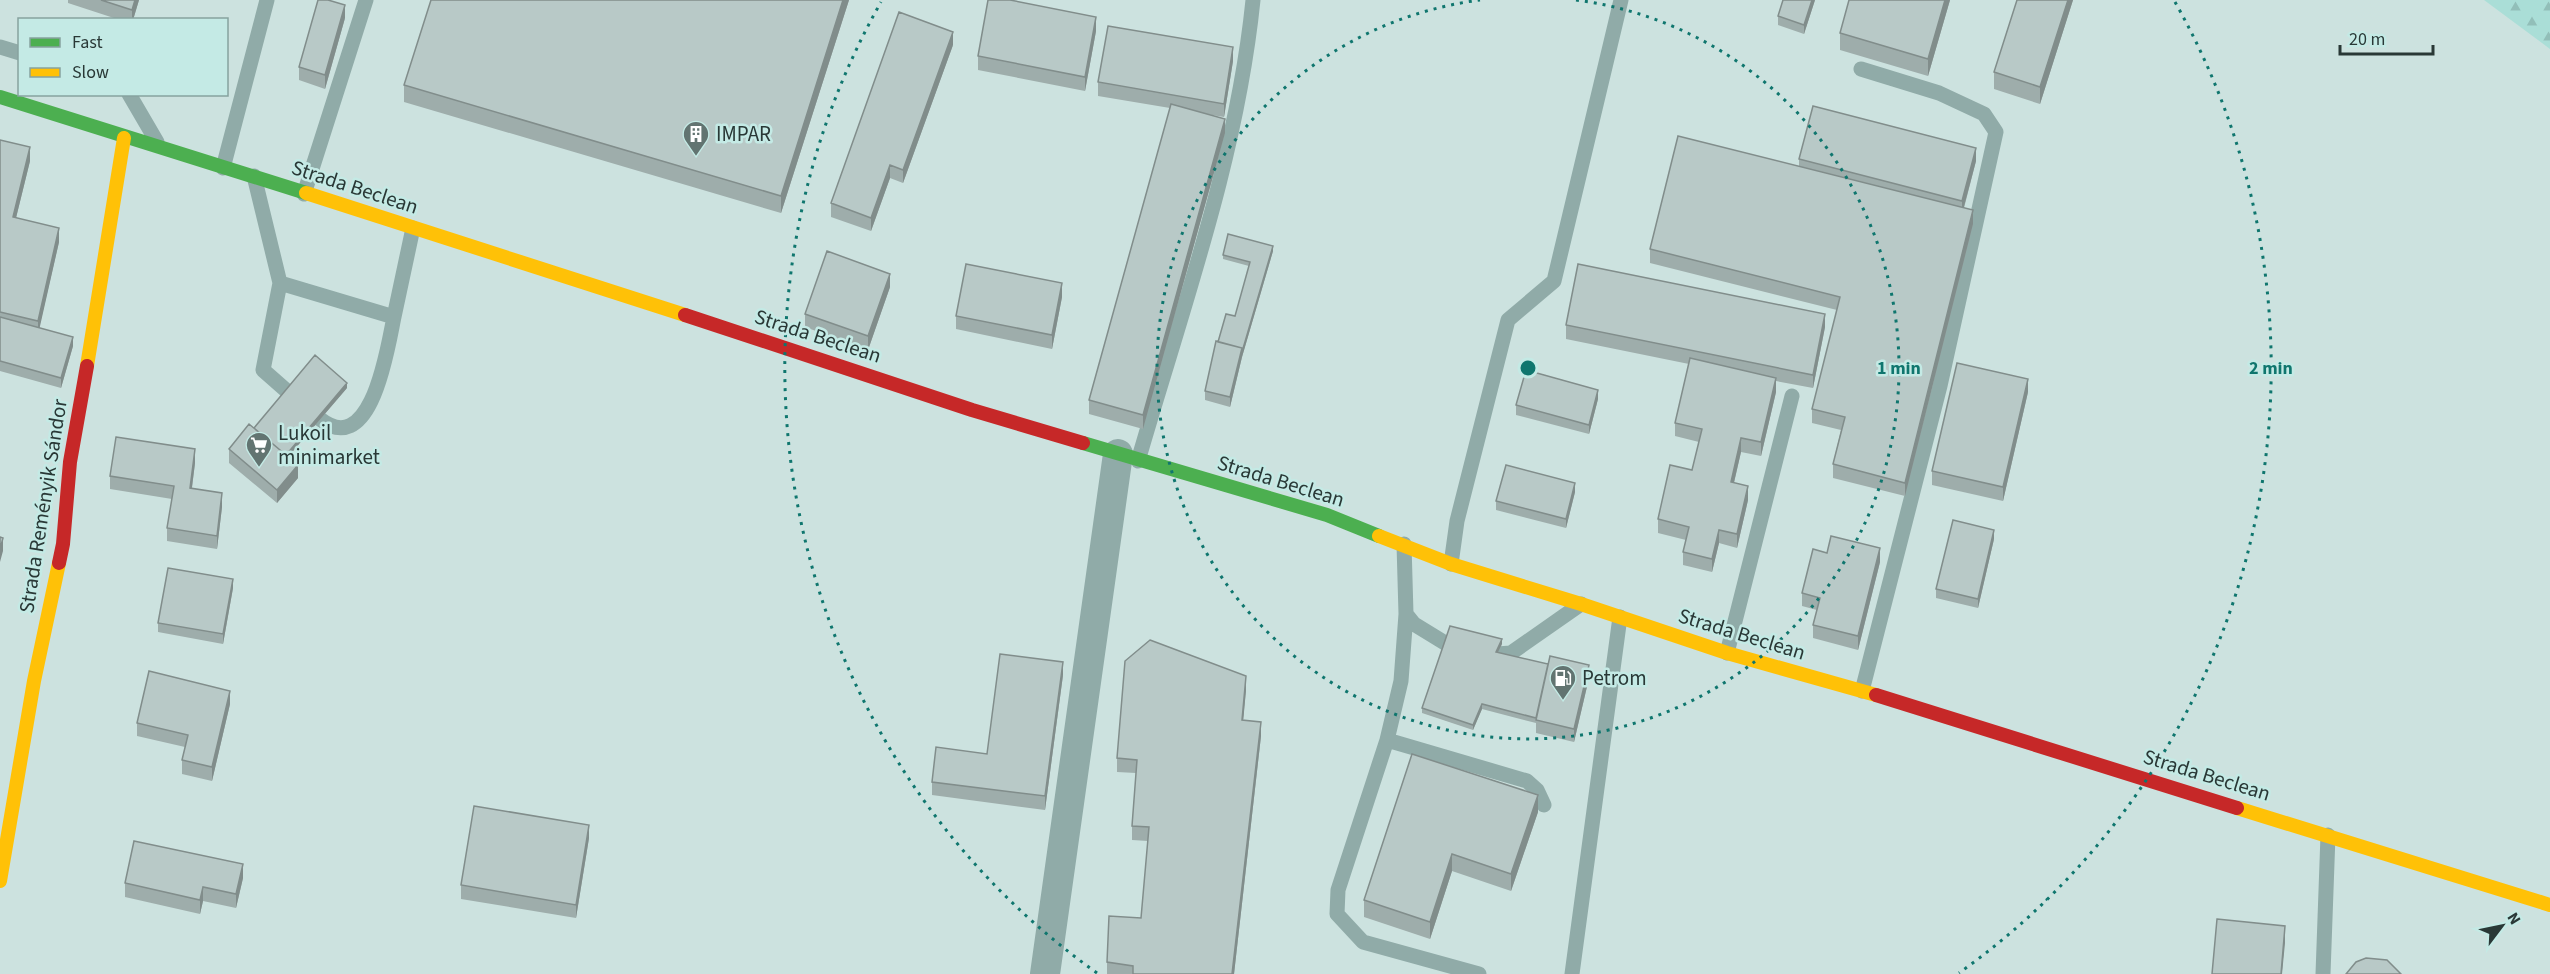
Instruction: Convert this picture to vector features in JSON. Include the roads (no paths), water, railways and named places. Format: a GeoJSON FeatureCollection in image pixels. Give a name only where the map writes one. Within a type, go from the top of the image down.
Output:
{"type":"FeatureCollection","features":[{"type":"Feature","properties":{"kind":"main road","name":"Strada Beclean"},"geometry":{"type":"LineString","coordinates":[[0,97],[124,138],[254,176],[304,194],[551,270],[972,410],[1327,515],[1451,564],[1581,604],[1727,653],[1862,691],[2550,905]]}},
{"type":"Feature","properties":{"kind":"main road","name":"Strada Reményik Sándor"},"geometry":{"type":"LineString","coordinates":[[0,881],[34,681],[63,544],[70,462],[101,288],[124,138]]}},
{"type":"Feature","properties":{"kind":"street"},"geometry":{"type":"LineString","coordinates":[[1045,974],[1128,458]]}},
{"type":"Feature","properties":{"kind":"lane"},"geometry":{"type":"LineString","coordinates":[[223,168],[267,0]]}},
{"type":"Feature","properties":{"kind":"lane"},"geometry":{"type":"LineString","coordinates":[[304,194],[366,0]]}},
{"type":"Feature","properties":{"kind":"lane"},"geometry":{"type":"LineString","coordinates":[[1128,458],[1217,189],[1238,112],[1253,0]]}},
{"type":"Feature","properties":{"kind":"lane"},"geometry":{"type":"LineString","coordinates":[[1451,564],[1457,521],[1508,320],[1554,281],[1621,0]]}},
{"type":"Feature","properties":{"kind":"lane"},"geometry":{"type":"LineString","coordinates":[[0,47],[18,52]]}},
{"type":"Feature","properties":{"kind":"lane"},"geometry":{"type":"LineString","coordinates":[[1861,69],[1939,93],[1984,114],[1996,132],[1940,386],[1862,691]]}},
{"type":"Feature","properties":{"kind":"lane"},"geometry":{"type":"LineString","coordinates":[[130,96],[160,147]]}},
{"type":"Feature","properties":{"kind":"lane"},"geometry":{"type":"LineString","coordinates":[[254,176],[280,283],[264,370],[288,392]]}},
{"type":"Feature","properties":{"kind":"lane"},"geometry":{"type":"LineString","coordinates":[[320,419],[329,426],[346,427],[371,404],[379,385],[413,228]]}},
{"type":"Feature","properties":{"kind":"lane"},"geometry":{"type":"LineString","coordinates":[[280,283],[394,316]]}},
{"type":"Feature","properties":{"kind":"lane"},"geometry":{"type":"LineString","coordinates":[[1727,653],[1792,396]]}},
{"type":"Feature","properties":{"kind":"lane"},"geometry":{"type":"LineString","coordinates":[[1404,544],[1406,615],[1401,681],[1387,740],[1338,890],[1337,914],[1363,942],[1479,974]]}},
{"type":"Feature","properties":{"kind":"lane"},"geometry":{"type":"LineString","coordinates":[[1497,654],[1511,653],[1581,604]]}},
{"type":"Feature","properties":{"kind":"lane"},"geometry":{"type":"LineString","coordinates":[[1406,615],[1414,624],[1445,643]]}},
{"type":"Feature","properties":{"kind":"lane"},"geometry":{"type":"LineString","coordinates":[[1572,974],[1620,617]]}},
{"type":"Feature","properties":{"kind":"lane"},"geometry":{"type":"LineString","coordinates":[[1387,740],[1527,781],[1537,790],[1544,805]]}},
{"type":"Feature","properties":{"kind":"lane"},"geometry":{"type":"LineString","coordinates":[[2323,974],[2328,835]]}},
{"type":"Feature","properties":{"kind":"place","name":"IMPAR"},"geometry":{"type":"Point","coordinates":[696,157]}},
{"type":"Feature","properties":{"kind":"place","name":"Lukoil minimarket"},"geometry":{"type":"Point","coordinates":[259,468]}},
{"type":"Feature","properties":{"kind":"place","name":"Petrom"},"geometry":{"type":"Point","coordinates":[1563,701]}}]}
